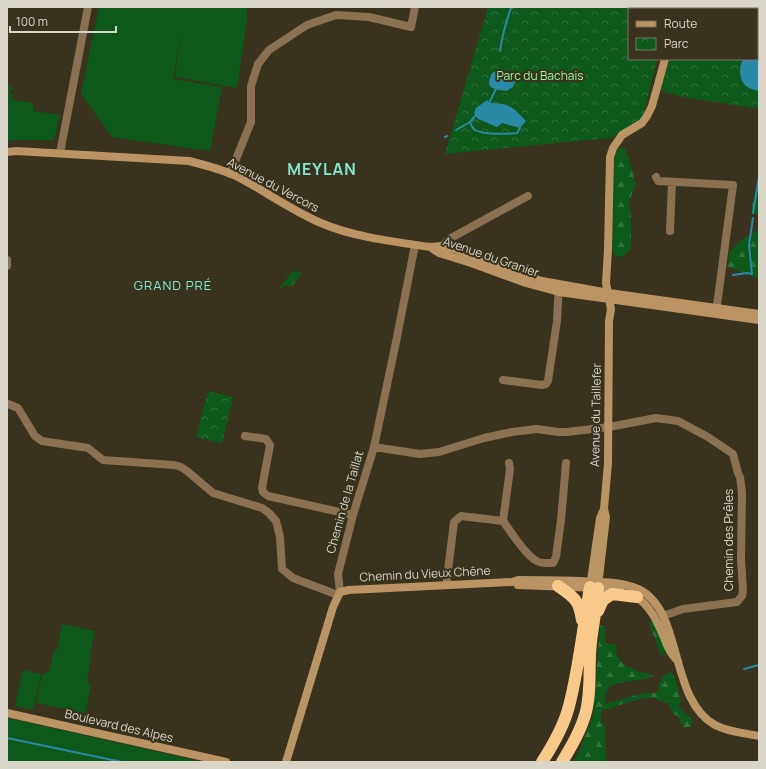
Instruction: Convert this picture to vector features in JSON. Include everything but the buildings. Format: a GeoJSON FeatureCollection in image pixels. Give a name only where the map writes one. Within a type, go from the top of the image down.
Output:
{"type":"FeatureCollection","features":[{"type":"Feature","properties":{"kind":"highway"},"geometry":{"type":"LineString","coordinates":[[562,762],[573,744],[585,715],[589,694],[591,643],[594,621],[594,584]]}},
{"type":"Feature","properties":{"kind":"highway"},"geometry":{"type":"LineString","coordinates":[[542,762],[561,727],[569,707],[583,627],[594,584]]}},
{"type":"Feature","properties":{"kind":"highway"},"geometry":{"type":"LineString","coordinates":[[558,586],[577,601],[583,627]]}},
{"type":"Feature","properties":{"kind":"highway"},"geometry":{"type":"LineString","coordinates":[[594,621],[603,600],[610,595],[637,597]]}},
{"type":"Feature","properties":{"kind":"street"},"geometry":{"type":"LineString","coordinates":[[60,153],[88,7]]}},
{"type":"Feature","properties":{"kind":"street"},"geometry":{"type":"LineString","coordinates":[[230,174],[251,122],[251,86],[258,64],[269,50],[307,25],[336,15],[369,17],[411,27],[415,7]]}},
{"type":"Feature","properties":{"kind":"street","name":"Avenue du Taillefer"},"geometry":{"type":"LineString","coordinates":[[594,584],[600,518],[604,509],[608,463],[609,321],[611,309],[606,283],[610,157],[613,148],[622,135],[642,123],[647,116],[652,106],[665,60]]}},
{"type":"Feature","properties":{"kind":"street","name":"Avenue du Vercors"},"geometry":{"type":"LineString","coordinates":[[7,152],[60,153],[189,162],[207,166],[230,174],[297,212],[322,224],[348,232],[430,247]]}},
{"type":"Feature","properties":{"kind":"street"},"geometry":{"type":"LineString","coordinates":[[656,177],[658,181],[733,185],[717,311]]}},
{"type":"Feature","properties":{"kind":"street"},"geometry":{"type":"LineString","coordinates":[[670,231],[672,182]]}},
{"type":"Feature","properties":{"kind":"street"},"geometry":{"type":"LineString","coordinates":[[440,249],[453,237],[528,196]]}},
{"type":"Feature","properties":{"kind":"street","name":"Chemin de la Taillat"},"geometry":{"type":"LineString","coordinates":[[286,762],[339,593],[338,574],[374,447],[398,335],[415,245]]}},
{"type":"Feature","properties":{"kind":"street","name":"Avenue du Granier"},"geometry":{"type":"LineString","coordinates":[[430,247],[440,249],[471,263],[526,283],[717,311],[759,314]]}},
{"type":"Feature","properties":{"kind":"street"},"geometry":{"type":"LineString","coordinates":[[7,260],[7,266]]}},
{"type":"Feature","properties":{"kind":"street"},"geometry":{"type":"LineString","coordinates":[[503,380],[542,386],[548,381],[557,321],[559,288]]}},
{"type":"Feature","properties":{"kind":"street","name":"Avenue du Granier"},"geometry":{"type":"LineString","coordinates":[[717,311],[759,320]]}},
{"type":"Feature","properties":{"kind":"street"},"geometry":{"type":"LineString","coordinates":[[8,404],[18,408],[35,436],[42,441],[88,448],[103,460],[174,465],[181,467],[198,479],[213,493],[262,508],[276,521],[280,537],[282,569],[293,578],[339,593]]}},
{"type":"Feature","properties":{"kind":"street","name":"Chemin des Prêles"},"geometry":{"type":"LineString","coordinates":[[609,427],[656,418],[678,421],[708,437],[733,454],[740,477],[742,492],[742,596],[737,602],[683,610],[662,616]]}},
{"type":"Feature","properties":{"kind":"street"},"geometry":{"type":"LineString","coordinates":[[374,447],[420,454],[439,452],[484,438],[512,432],[537,429],[558,432],[609,427]]}},
{"type":"Feature","properties":{"kind":"street"},"geometry":{"type":"LineString","coordinates":[[245,436],[266,439],[270,445],[262,488],[263,492],[268,496],[354,515]]}},
{"type":"Feature","properties":{"kind":"street"},"geometry":{"type":"LineString","coordinates":[[509,463],[510,469],[503,521],[526,551],[536,561],[546,564],[553,563],[556,557],[566,463]]}},
{"type":"Feature","properties":{"kind":"street"},"geometry":{"type":"LineString","coordinates":[[447,585],[454,522],[462,516],[503,521]]}},
{"type":"Feature","properties":{"kind":"street","name":"Chemin du Vieux Chêne"},"geometry":{"type":"LineString","coordinates":[[339,593],[349,590],[512,582],[518,580],[624,584],[642,591],[654,602],[662,616],[677,653],[678,661],[692,700],[698,710],[716,725],[729,730],[759,736]]}},
{"type":"Feature","properties":{"kind":"street","name":"Chemin du Vieux Chêne"},"geometry":{"type":"LineString","coordinates":[[512,582],[518,585],[558,586],[594,584],[637,597],[646,605],[659,626],[672,656],[678,661]]}},
{"type":"Feature","properties":{"kind":"street","name":"Boulevard des Alpes"},"geometry":{"type":"LineString","coordinates":[[7,713],[226,762]]}},
{"type":"Feature","properties":{"kind":"green space"},"geometry":{"type":"Polygon","coordinates":[[[99,7],[246,7],[247,19],[237,88],[175,77],[181,31],[173,79],[222,87],[210,151],[112,137],[81,94],[99,7]]]}},
{"type":"Feature","properties":{"kind":"green space","name":"Parc du Bachais"},"geometry":{"type":"Polygon","coordinates":[[[488,7],[674,7],[628,8],[628,60],[657,60],[643,117],[613,137],[445,154],[488,7]]]}},
{"type":"Feature","properties":{"kind":"green space"},"geometry":{"type":"Polygon","coordinates":[[[759,7],[759,109],[678,96],[665,92],[661,88],[670,60],[758,60],[758,8],[686,8],[759,7]]]}},
{"type":"Feature","properties":{"kind":"green space"},"geometry":{"type":"Polygon","coordinates":[[[7,83],[13,88],[9,93],[11,95],[14,94],[15,96],[12,97],[12,100],[33,103],[34,111],[60,115],[54,140],[7,141],[7,83]]]}},
{"type":"Feature","properties":{"kind":"green space"},"geometry":{"type":"Polygon","coordinates":[[[621,147],[626,150],[636,184],[629,201],[631,219],[631,249],[624,256],[615,257],[612,248],[614,153],[621,147]]]}},
{"type":"Feature","properties":{"kind":"green space"},"geometry":{"type":"Polygon","coordinates":[[[759,171],[759,215],[751,212],[759,171]]]}},
{"type":"Feature","properties":{"kind":"green space"},"geometry":{"type":"Polygon","coordinates":[[[759,229],[759,279],[728,267],[729,253],[740,241],[759,229]]]}},
{"type":"Feature","properties":{"kind":"green space"},"geometry":{"type":"Polygon","coordinates":[[[292,271],[302,272],[292,287],[285,285],[282,289],[280,288],[292,271]]]}},
{"type":"Feature","properties":{"kind":"green space"},"geometry":{"type":"Polygon","coordinates":[[[208,391],[233,397],[222,443],[196,437],[208,391]]]}},
{"type":"Feature","properties":{"kind":"green space"},"geometry":{"type":"Polygon","coordinates":[[[654,620],[665,646],[665,653],[661,656],[649,622],[654,620]]]}},
{"type":"Feature","properties":{"kind":"green space"},"geometry":{"type":"Polygon","coordinates":[[[62,624],[95,631],[87,680],[91,686],[85,713],[36,703],[42,675],[49,671],[54,651],[57,649],[62,624]]]}},
{"type":"Feature","properties":{"kind":"green space"},"geometry":{"type":"Polygon","coordinates":[[[600,626],[605,626],[605,643],[617,645],[616,653],[621,662],[627,667],[633,668],[638,672],[648,673],[653,676],[615,685],[606,692],[605,704],[644,693],[656,693],[659,691],[659,684],[664,675],[672,672],[676,681],[681,702],[678,706],[692,719],[691,727],[683,727],[678,716],[672,713],[668,703],[653,698],[635,700],[602,710],[601,719],[605,726],[606,762],[572,762],[578,754],[593,716],[600,626]]]}},
{"type":"Feature","properties":{"kind":"green space"},"geometry":{"type":"Polygon","coordinates":[[[23,670],[41,674],[33,710],[15,706],[23,670]]]}},
{"type":"Feature","properties":{"kind":"green space"},"geometry":{"type":"Polygon","coordinates":[[[7,718],[203,762],[7,762],[7,718]]]}},
{"type":"Feature","properties":{"kind":"water"},"geometry":{"type":"Polygon","coordinates":[[[759,53],[759,91],[751,89],[742,81],[740,69],[743,60],[758,60],[759,53]]]}},
{"type":"Feature","properties":{"kind":"water"},"geometry":{"type":"Polygon","coordinates":[[[496,71],[501,72],[506,79],[515,81],[513,87],[507,91],[494,89],[491,87],[489,82],[490,78],[492,73],[496,71]]]}},
{"type":"Feature","properties":{"kind":"water"},"geometry":{"type":"Polygon","coordinates":[[[487,100],[489,103],[506,105],[514,109],[526,121],[520,128],[502,123],[497,127],[478,119],[474,113],[476,108],[487,100]]]}},
{"type":"Feature","properties":{"kind":"waterway"},"geometry":{"type":"LineString","coordinates":[[500,51],[507,19],[511,8],[514,7]]}},
{"type":"Feature","properties":{"kind":"waterway"},"geometry":{"type":"LineString","coordinates":[[489,103],[496,89]]}},
{"type":"Feature","properties":{"kind":"waterway"},"geometry":{"type":"LineString","coordinates":[[470,122],[476,115]]}},
{"type":"Feature","properties":{"kind":"waterway"},"geometry":{"type":"LineString","coordinates":[[456,130],[470,122],[472,127],[479,132],[502,134],[517,133],[520,128]]}},
{"type":"Feature","properties":{"kind":"waterway"},"geometry":{"type":"LineString","coordinates":[[753,213],[759,177]]}},
{"type":"Feature","properties":{"kind":"waterway"},"geometry":{"type":"LineString","coordinates":[[733,275],[747,273],[752,274],[749,245],[753,218]]}},
{"type":"Feature","properties":{"kind":"waterway"},"geometry":{"type":"LineString","coordinates":[[744,669],[759,665]]}},
{"type":"Feature","properties":{"kind":"waterway"},"geometry":{"type":"LineString","coordinates":[[7,738],[122,762]]}},
{"type":"Feature","properties":{"kind":"district","name":"MEYLAN"},"geometry":{"type":"Point","coordinates":[322,169]}},
{"type":"Feature","properties":{"kind":"district","name":"GRAND PRÉ"},"geometry":{"type":"Point","coordinates":[173,285]}}]}
